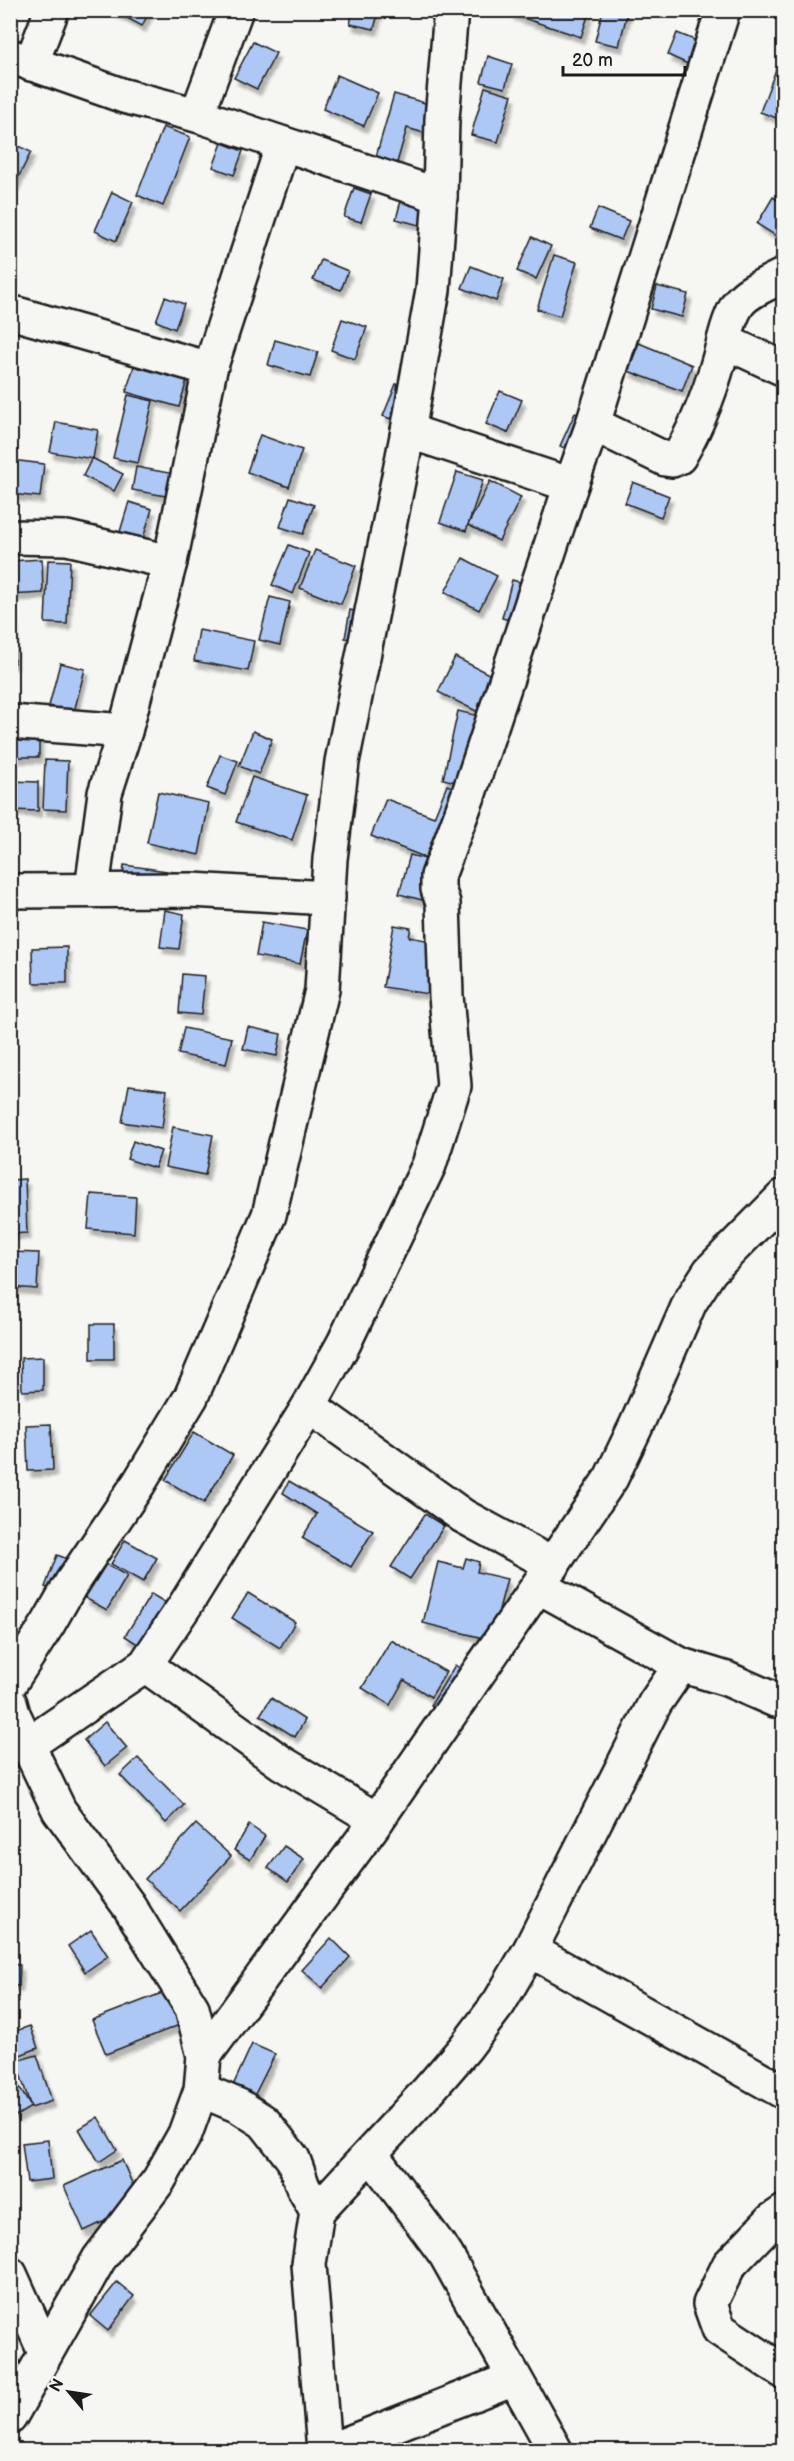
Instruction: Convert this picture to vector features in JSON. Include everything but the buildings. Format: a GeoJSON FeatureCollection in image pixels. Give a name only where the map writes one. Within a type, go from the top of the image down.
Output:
{"type":"FeatureCollection","features":[{"type":"Feature","properties":{"kind":"street"},"geometry":{"type":"LineString","coordinates":[[52,10],[21,60],[124,96],[197,115],[440,196]]}},
{"type":"Feature","properties":{"kind":"street"},"geometry":{"type":"LineString","coordinates":[[197,115],[236,10]]}},
{"type":"Feature","properties":{"kind":"street"},"geometry":{"type":"LineString","coordinates":[[10,2417],[99,2259],[159,2181],[185,2134],[201,2090],[204,2056],[192,2008],[129,1906],[59,1810],[11,1704],[48,1624],[72,1582],[139,1483],[190,1397],[269,1215],[322,990],[330,859],[342,762],[408,431],[433,290],[440,196],[442,119],[451,10]]}},
{"type":"Feature","properties":{"kind":"street"},"geometry":{"type":"LineString","coordinates":[[28,1744],[145,1665],[186,1604],[309,1406],[344,1342],[424,1175],[454,1086],[446,996],[444,922],[438,876],[468,796],[593,424],[723,10]]}},
{"type":"Feature","properties":{"kind":"street"},"geometry":{"type":"LineString","coordinates":[[92,889],[105,793],[125,731],[170,562],[210,369],[283,144]]}},
{"type":"Feature","properties":{"kind":"street"},"geometry":{"type":"LineString","coordinates":[[593,424],[665,459],[679,457],[710,390],[729,324],[745,295],[783,275]]}},
{"type":"Feature","properties":{"kind":"street"},"geometry":{"type":"LineString","coordinates":[[10,312],[210,369]]}},
{"type":"Feature","properties":{"kind":"street"},"geometry":{"type":"LineString","coordinates":[[724,341],[783,369]]}},
{"type":"Feature","properties":{"kind":"street"},"geometry":{"type":"LineString","coordinates":[[408,431],[571,485]]}},
{"type":"Feature","properties":{"kind":"street"},"geometry":{"type":"LineString","coordinates":[[10,537],[67,538],[170,562]]}},
{"type":"Feature","properties":{"kind":"street"},"geometry":{"type":"LineString","coordinates":[[10,722],[125,731]]}},
{"type":"Feature","properties":{"kind":"street"},"geometry":{"type":"LineString","coordinates":[[10,891],[192,890],[328,898]]}},
{"type":"Feature","properties":{"kind":"street"},"geometry":{"type":"LineString","coordinates":[[204,2056],[377,1820],[611,1478],[695,1294],[710,1271],[783,1196]]}},
{"type":"Feature","properties":{"kind":"street"},"geometry":{"type":"LineString","coordinates":[[309,1406],[546,1576],[681,1665],[727,1679],[781,1702]]}},
{"type":"Feature","properties":{"kind":"street"},"geometry":{"type":"LineString","coordinates":[[145,1665],[282,1763],[377,1820]]}},
{"type":"Feature","properties":{"kind":"street"},"geometry":{"type":"LineString","coordinates":[[316,2211],[371,2154],[465,2048],[499,2003],[531,1950],[655,1702],[681,1665]]}},
{"type":"Feature","properties":{"kind":"street"},"geometry":{"type":"LineString","coordinates":[[531,1950],[783,2092]]}},
{"type":"Feature","properties":{"kind":"street"},"geometry":{"type":"LineString","coordinates":[[201,2090],[239,2106],[264,2122],[293,2159],[303,2187],[316,2211],[309,2264],[324,2451]]}},
{"type":"Feature","properties":{"kind":"street"},"geometry":{"type":"LineString","coordinates":[[371,2154],[446,2255],[555,2451]]}},
{"type":"Feature","properties":{"kind":"street"},"geometry":{"type":"LineString","coordinates":[[783,2212],[772,2220],[729,2265],[710,2304],[718,2329],[783,2372]]}},
{"type":"Feature","properties":{"kind":"street"},"geometry":{"type":"LineString","coordinates":[[10,2274],[45,2352]]}},
{"type":"Feature","properties":{"kind":"street"},"geometry":{"type":"LineString","coordinates":[[331,2451],[514,2378]]}}]}
